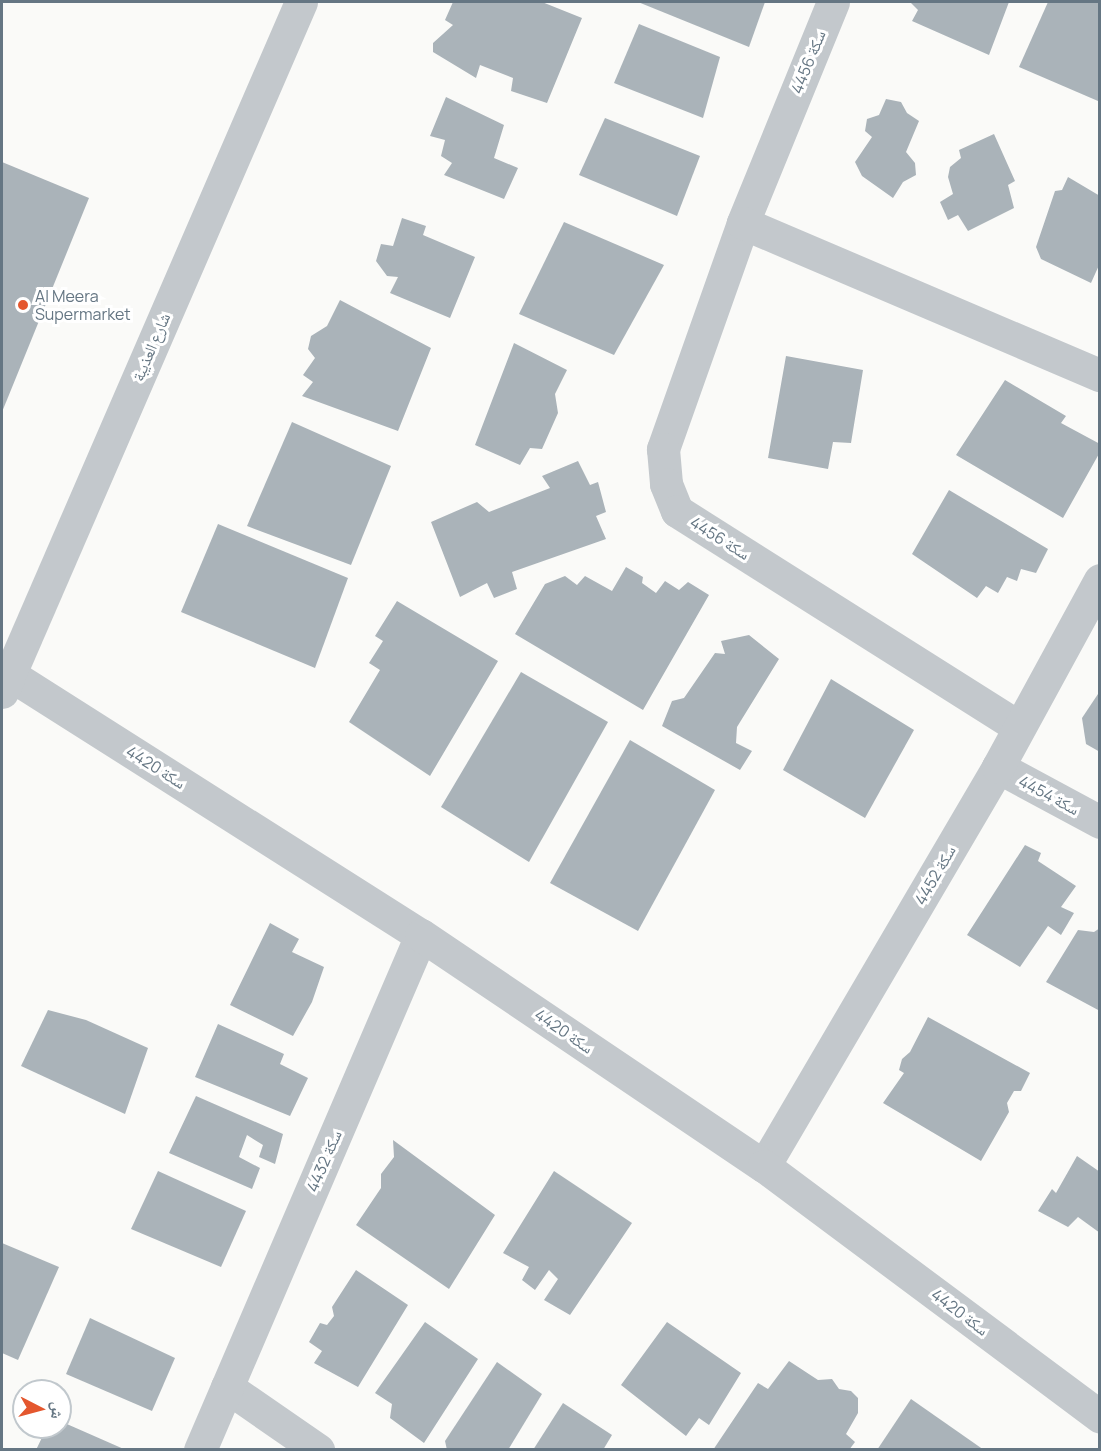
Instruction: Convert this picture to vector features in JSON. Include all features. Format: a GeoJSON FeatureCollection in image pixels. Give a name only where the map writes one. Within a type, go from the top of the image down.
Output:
{"type":"FeatureCollection","features":[{"type":"Feature","properties":{"kind":"street","name":"شارع العذيبة"},"geometry":{"type":"LineString","coordinates":[[4,679],[301,2]]}},
{"type":"Feature","properties":{"kind":"street","name":"سكة 4456"},"geometry":{"type":"LineString","coordinates":[[832,2],[743,223],[663,450],[666,484],[677,511],[1019,727]]}},
{"type":"Feature","properties":{"kind":"street"},"geometry":{"type":"LineString","coordinates":[[743,223],[1100,375]]}},
{"type":"Feature","properties":{"kind":"street","name":"سكة 4452"},"geometry":{"type":"LineString","coordinates":[[764,1166],[998,767],[1100,580]]}},
{"type":"Feature","properties":{"kind":"street","name":"سكة 4420"},"geometry":{"type":"LineString","coordinates":[[4,679],[421,935],[764,1166],[1100,1416]]}},
{"type":"Feature","properties":{"kind":"street","name":"سكة 4454"},"geometry":{"type":"LineString","coordinates":[[998,767],[1100,822]]}},
{"type":"Feature","properties":{"kind":"street","name":"سكة 4432"},"geometry":{"type":"LineString","coordinates":[[200,1449],[421,935]]}},
{"type":"Feature","properties":{"kind":"street"},"geometry":{"type":"LineString","coordinates":[[227,1387],[318,1449]]}},
{"type":"Feature","properties":{"kind":"building"},"geometry":{"type":"Polygon","coordinates":[[[453,2],[542,2],[582,18],[547,103],[511,91],[513,78],[480,65],[476,78],[433,52],[433,43],[453,25],[445,20],[453,2]]]}},
{"type":"Feature","properties":{"kind":"building"},"geometry":{"type":"Polygon","coordinates":[[[638,2],[765,2],[749,47],[638,2]]]}},
{"type":"Feature","properties":{"kind":"building"},"geometry":{"type":"Polygon","coordinates":[[[910,2],[1009,2],[989,55],[912,21],[918,10],[910,2]]]}},
{"type":"Feature","properties":{"kind":"building"},"geometry":{"type":"Polygon","coordinates":[[[1048,2],[1100,2],[1098,101],[1019,67],[1048,2]]]}},
{"type":"Feature","properties":{"kind":"building"},"geometry":{"type":"Polygon","coordinates":[[[639,24],[720,57],[703,118],[614,83],[639,24]]]}},
{"type":"Feature","properties":{"kind":"building"},"geometry":{"type":"Polygon","coordinates":[[[446,97],[504,125],[494,158],[518,168],[504,199],[444,175],[452,163],[441,156],[445,140],[430,136],[446,97]]]}},
{"type":"Feature","properties":{"kind":"building"},"geometry":{"type":"Polygon","coordinates":[[[886,99],[901,102],[907,113],[919,121],[906,152],[915,163],[916,175],[903,182],[893,198],[862,176],[855,162],[872,137],[865,131],[867,119],[879,115],[886,99]]]}},
{"type":"Feature","properties":{"kind":"building"},"geometry":{"type":"Polygon","coordinates":[[[605,118],[700,156],[677,216],[579,175],[605,118]]]}},
{"type":"Feature","properties":{"kind":"building"},"geometry":{"type":"Polygon","coordinates":[[[994,134],[1015,181],[1008,185],[1014,208],[968,231],[958,215],[948,220],[940,202],[953,194],[948,177],[950,167],[961,158],[959,150],[994,134]]]}},
{"type":"Feature","properties":{"kind":"building","name":"Al Meera Supermarket"},"geometry":{"type":"Polygon","coordinates":[[[2,162],[89,198],[2,412],[2,162]]]}},
{"type":"Feature","properties":{"kind":"building"},"geometry":{"type":"Polygon","coordinates":[[[1068,177],[1100,196],[1100,263],[1091,283],[1041,259],[1036,247],[1055,191],[1062,190],[1068,177]]]}},
{"type":"Feature","properties":{"kind":"building"},"geometry":{"type":"Polygon","coordinates":[[[402,218],[426,226],[423,235],[475,257],[450,318],[390,293],[398,277],[387,276],[376,261],[381,244],[393,246],[402,218]]]}},
{"type":"Feature","properties":{"kind":"building"},"geometry":{"type":"Polygon","coordinates":[[[564,222],[664,265],[614,355],[519,314],[564,222]]]}},
{"type":"Feature","properties":{"kind":"building"},"geometry":{"type":"Polygon","coordinates":[[[340,300],[431,348],[398,431],[302,396],[313,382],[303,375],[315,358],[308,349],[311,336],[327,326],[340,300]]]}},
{"type":"Feature","properties":{"kind":"building"},"geometry":{"type":"Polygon","coordinates":[[[514,343],[567,370],[555,394],[558,413],[542,449],[530,448],[520,465],[475,445],[514,343]]]}},
{"type":"Feature","properties":{"kind":"building"},"geometry":{"type":"Polygon","coordinates":[[[786,356],[863,370],[851,443],[833,442],[828,469],[768,458],[786,356]]]}},
{"type":"Feature","properties":{"kind":"building"},"geometry":{"type":"Polygon","coordinates":[[[1005,380],[1066,416],[1061,423],[1100,444],[1100,452],[1063,518],[956,455],[1005,380]]]}},
{"type":"Feature","properties":{"kind":"building"},"geometry":{"type":"Polygon","coordinates":[[[292,422],[391,466],[351,565],[247,526],[292,422]]]}},
{"type":"Feature","properties":{"kind":"building"},"geometry":{"type":"Polygon","coordinates":[[[578,461],[590,485],[598,482],[606,512],[596,516],[606,539],[512,572],[517,589],[494,598],[487,583],[460,597],[431,522],[477,502],[489,512],[550,488],[542,476],[578,461]]]}},
{"type":"Feature","properties":{"kind":"building"},"geometry":{"type":"Polygon","coordinates":[[[949,490],[1048,549],[1036,573],[1021,569],[1017,581],[1007,577],[998,593],[986,586],[977,598],[912,554],[949,490]]]}},
{"type":"Feature","properties":{"kind":"building"},"geometry":{"type":"Polygon","coordinates":[[[218,524],[348,578],[315,668],[181,612],[218,524]]]}},
{"type":"Feature","properties":{"kind":"building"},"geometry":{"type":"Polygon","coordinates":[[[626,567],[643,577],[642,583],[656,593],[665,581],[679,590],[688,582],[709,595],[643,710],[515,634],[545,584],[565,576],[577,585],[585,576],[612,591],[626,567]]]}},
{"type":"Feature","properties":{"kind":"building"},"geometry":{"type":"Polygon","coordinates":[[[397,601],[498,661],[430,776],[349,722],[380,670],[369,663],[383,641],[375,636],[397,601]]]}},
{"type":"Feature","properties":{"kind":"building"},"geometry":{"type":"Polygon","coordinates":[[[749,635],[779,659],[737,727],[736,743],[752,751],[740,770],[662,726],[672,701],[684,698],[715,653],[725,654],[721,641],[749,635]]]}},
{"type":"Feature","properties":{"kind":"building"},"geometry":{"type":"Polygon","coordinates":[[[521,672],[608,722],[529,862],[441,807],[521,672]]]}},
{"type":"Feature","properties":{"kind":"building"},"geometry":{"type":"Polygon","coordinates":[[[831,679],[914,730],[865,818],[783,770],[831,679]]]}},
{"type":"Feature","properties":{"kind":"building"},"geometry":{"type":"Polygon","coordinates":[[[1100,691],[1100,752],[1086,744],[1082,718],[1100,691]]]}},
{"type":"Feature","properties":{"kind":"building"},"geometry":{"type":"Polygon","coordinates":[[[630,740],[715,790],[638,931],[550,883],[630,740]]]}},
{"type":"Feature","properties":{"kind":"building"},"geometry":{"type":"Polygon","coordinates":[[[1025,845],[1041,853],[1038,861],[1076,886],[1061,907],[1074,913],[1061,935],[1048,926],[1020,967],[967,935],[1025,845]]]}},
{"type":"Feature","properties":{"kind":"building"},"geometry":{"type":"Polygon","coordinates":[[[270,923],[299,939],[292,952],[324,967],[312,1002],[293,1036],[230,1005],[270,923]]]}},
{"type":"Feature","properties":{"kind":"building"},"geometry":{"type":"Polygon","coordinates":[[[1100,928],[1100,1011],[1046,982],[1078,930],[1094,932],[1100,928]]]}},
{"type":"Feature","properties":{"kind":"building"},"geometry":{"type":"Polygon","coordinates":[[[48,1010],[86,1020],[148,1048],[125,1114],[21,1066],[48,1010]]]}},
{"type":"Feature","properties":{"kind":"building"},"geometry":{"type":"Polygon","coordinates":[[[928,1017],[1030,1073],[1021,1091],[1014,1091],[1007,1103],[1009,1112],[981,1161],[883,1103],[904,1073],[899,1070],[902,1059],[910,1052],[928,1017]]]}},
{"type":"Feature","properties":{"kind":"building"},"geometry":{"type":"Polygon","coordinates":[[[218,1024],[284,1054],[280,1064],[308,1078],[290,1116],[195,1077],[218,1024]]]}},
{"type":"Feature","properties":{"kind":"building"},"geometry":{"type":"Polygon","coordinates":[[[196,1096],[283,1134],[275,1164],[259,1157],[263,1145],[247,1135],[239,1157],[260,1168],[252,1189],[169,1153],[196,1096]]]}},
{"type":"Feature","properties":{"kind":"building"},"geometry":{"type":"Polygon","coordinates":[[[393,1140],[495,1215],[449,1289],[356,1225],[381,1188],[381,1174],[394,1157],[393,1140]]]}},
{"type":"Feature","properties":{"kind":"building"},"geometry":{"type":"Polygon","coordinates":[[[1077,1156],[1100,1172],[1100,1233],[1078,1217],[1068,1227],[1038,1211],[1052,1189],[1056,1193],[1077,1156]]]}},
{"type":"Feature","properties":{"kind":"building"},"geometry":{"type":"Polygon","coordinates":[[[158,1171],[246,1211],[221,1267],[131,1229],[158,1171]]]}},
{"type":"Feature","properties":{"kind":"building"},"geometry":{"type":"Polygon","coordinates":[[[554,1171],[632,1223],[570,1315],[544,1300],[558,1279],[549,1270],[535,1290],[522,1280],[529,1267],[503,1253],[554,1171]]]}},
{"type":"Feature","properties":{"kind":"building"},"geometry":{"type":"Polygon","coordinates":[[[2,1243],[59,1267],[18,1360],[2,1353],[2,1243]]]}},
{"type":"Feature","properties":{"kind":"building"},"geometry":{"type":"Polygon","coordinates":[[[356,1270],[408,1305],[358,1387],[314,1363],[322,1351],[309,1342],[320,1323],[327,1325],[334,1316],[332,1307],[356,1270]]]}},
{"type":"Feature","properties":{"kind":"building"},"geometry":{"type":"Polygon","coordinates":[[[90,1318],[175,1358],[152,1411],[66,1374],[90,1318]]]}},
{"type":"Feature","properties":{"kind":"building"},"geometry":{"type":"Polygon","coordinates":[[[425,1322],[478,1359],[424,1443],[390,1418],[392,1404],[375,1393],[425,1322]]]}},
{"type":"Feature","properties":{"kind":"building"},"geometry":{"type":"Polygon","coordinates":[[[667,1322],[741,1373],[709,1425],[699,1418],[686,1436],[621,1385],[667,1322]]]}},
{"type":"Feature","properties":{"kind":"building"},"geometry":{"type":"Polygon","coordinates":[[[789,1361],[818,1380],[832,1379],[839,1389],[851,1391],[858,1398],[858,1413],[846,1434],[855,1442],[849,1450],[713,1450],[758,1383],[768,1389],[789,1361]]]}},
{"type":"Feature","properties":{"kind":"building"},"geometry":{"type":"Polygon","coordinates":[[[497,1362],[542,1394],[508,1450],[447,1450],[445,1441],[497,1362]]]}},
{"type":"Feature","properties":{"kind":"building"},"geometry":{"type":"Polygon","coordinates":[[[911,1399],[984,1450],[877,1450],[911,1399]]]}},
{"type":"Feature","properties":{"kind":"building"},"geometry":{"type":"Polygon","coordinates":[[[563,1403],[612,1435],[603,1450],[533,1450],[563,1403]]]}},
{"type":"Feature","properties":{"kind":"building"},"geometry":{"type":"Polygon","coordinates":[[[72,1426],[126,1450],[36,1450],[41,1439],[72,1439],[72,1426]]]}},
{"type":"Feature","properties":{"kind":"place","name":"Al Meera Supermarket"},"geometry":{"type":"Point","coordinates":[23,305]}}]}
